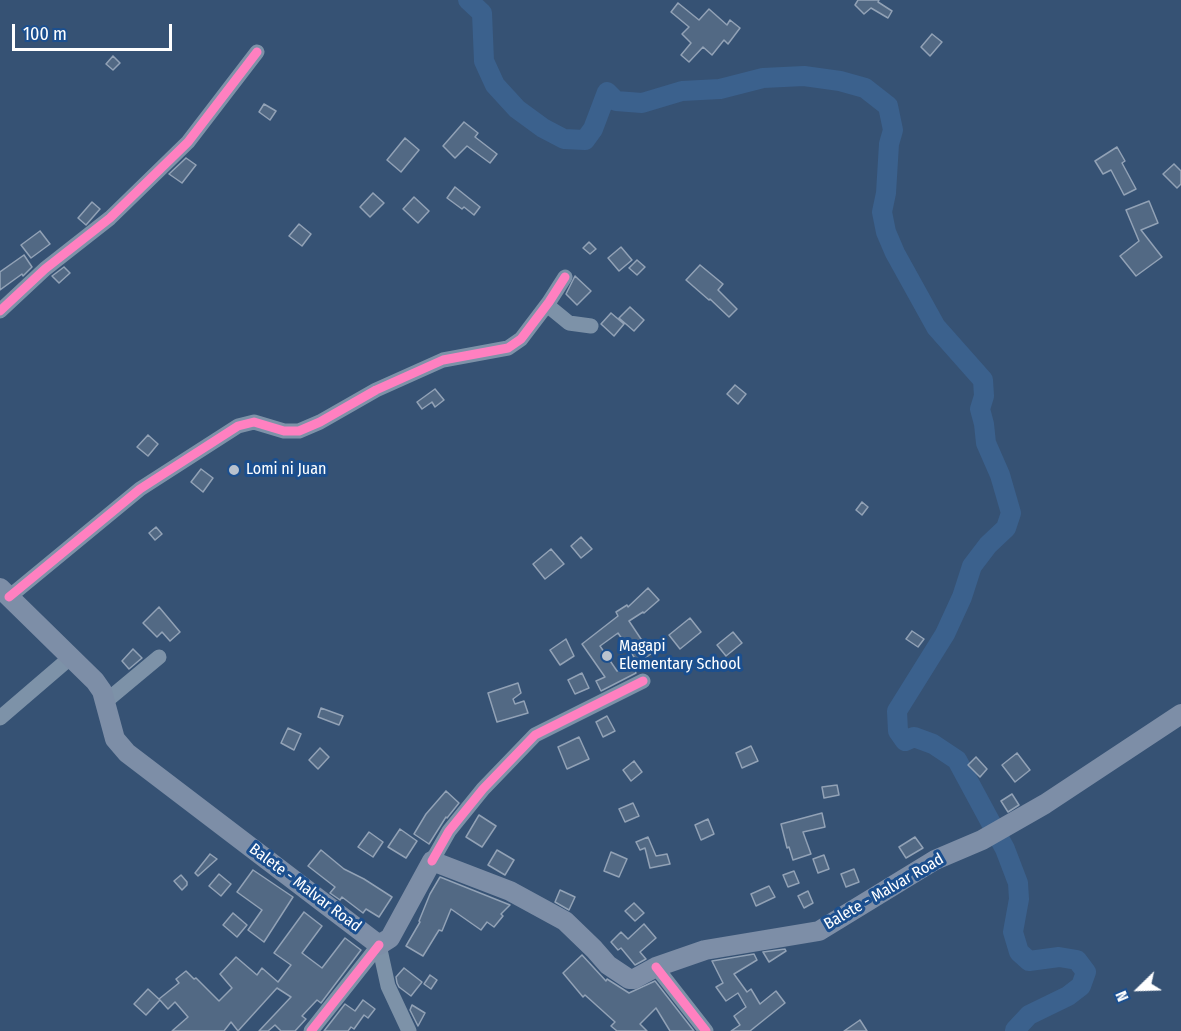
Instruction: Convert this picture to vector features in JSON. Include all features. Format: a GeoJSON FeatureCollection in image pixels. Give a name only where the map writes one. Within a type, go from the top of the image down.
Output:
{"type":"FeatureCollection","features":[{"type":"Feature","properties":{"kind":"main road","name":"Balete - Malvar Road"},"geometry":{"type":"LineString","coordinates":[[4,592],[95,681],[105,702],[115,739],[133,758],[379,945]]}},
{"type":"Feature","properties":{"kind":"main road","name":"Balete - Malvar Road"},"geometry":{"type":"LineString","coordinates":[[432,861],[510,891],[565,921],[622,977],[634,979],[656,967],[705,950],[819,931],[935,860],[982,840],[1045,804],[1181,714]]}},
{"type":"Feature","properties":{"kind":"main road"},"geometry":{"type":"LineString","coordinates":[[379,945],[390,938],[432,861]]}},
{"type":"Feature","properties":{"kind":"street"},"geometry":{"type":"LineString","coordinates":[[0,311],[45,269],[110,218],[188,142],[257,52]]}},
{"type":"Feature","properties":{"kind":"street"},"geometry":{"type":"LineString","coordinates":[[4,592],[140,489],[238,426],[254,422],[284,431],[299,431],[320,422],[376,390],[443,360],[508,348],[521,339],[565,277]]}},
{"type":"Feature","properties":{"kind":"street"},"geometry":{"type":"LineString","coordinates":[[547,305],[569,323],[591,326]]}},
{"type":"Feature","properties":{"kind":"street"},"geometry":{"type":"LineString","coordinates":[[0,718],[70,657]]}},
{"type":"Feature","properties":{"kind":"street"},"geometry":{"type":"LineString","coordinates":[[105,702],[159,657]]}},
{"type":"Feature","properties":{"kind":"street"},"geometry":{"type":"LineString","coordinates":[[432,861],[449,831],[483,789],[535,735],[642,681]]}},
{"type":"Feature","properties":{"kind":"street"},"geometry":{"type":"LineString","coordinates":[[311,1031],[379,945]]}},
{"type":"Feature","properties":{"kind":"street"},"geometry":{"type":"LineString","coordinates":[[379,945],[388,986],[409,1031]]}},
{"type":"Feature","properties":{"kind":"street"},"geometry":{"type":"LineString","coordinates":[[656,967],[706,1031]]}},
{"type":"Feature","properties":{"kind":"building"},"geometry":{"type":"Polygon","coordinates":[[[858,0],[879,0],[878,2],[892,11],[888,18],[871,8],[864,14],[855,5],[858,0]]]}},
{"type":"Feature","properties":{"kind":"building"},"geometry":{"type":"Polygon","coordinates":[[[678,3],[699,20],[709,9],[727,25],[730,20],[740,28],[728,44],[724,40],[712,55],[703,47],[689,62],[681,55],[691,43],[682,34],[689,27],[671,12],[678,3]]]}},
{"type":"Feature","properties":{"kind":"building"},"geometry":{"type":"Polygon","coordinates":[[[932,34],[942,42],[930,56],[921,47],[932,34]]]}},
{"type":"Feature","properties":{"kind":"building"},"geometry":{"type":"Polygon","coordinates":[[[113,56],[120,63],[113,70],[106,64],[113,56]]]}},
{"type":"Feature","properties":{"kind":"building"},"geometry":{"type":"Polygon","coordinates":[[[264,104],[276,111],[270,120],[259,112],[264,104]]]}},
{"type":"Feature","properties":{"kind":"building"},"geometry":{"type":"Polygon","coordinates":[[[464,122],[478,133],[475,137],[497,154],[490,163],[467,146],[455,158],[443,146],[464,122]]]}},
{"type":"Feature","properties":{"kind":"building"},"geometry":{"type":"Polygon","coordinates":[[[405,138],[419,150],[401,172],[387,160],[405,138]]]}},
{"type":"Feature","properties":{"kind":"building"},"geometry":{"type":"Polygon","coordinates":[[[1117,147],[1125,161],[1122,163],[1136,189],[1124,195],[1111,170],[1103,174],[1095,161],[1117,147]]]}},
{"type":"Feature","properties":{"kind":"building"},"geometry":{"type":"Polygon","coordinates":[[[186,158],[196,165],[182,183],[169,174],[186,158]]]}},
{"type":"Feature","properties":{"kind":"building"},"geometry":{"type":"Polygon","coordinates":[[[1174,164],[1181,171],[1181,184],[1177,188],[1163,174],[1174,164]]]}},
{"type":"Feature","properties":{"kind":"building"},"geometry":{"type":"Polygon","coordinates":[[[455,187],[480,207],[474,215],[447,198],[455,187]]]}},
{"type":"Feature","properties":{"kind":"building"},"geometry":{"type":"Polygon","coordinates":[[[373,193],[384,203],[370,217],[360,207],[373,193]]]}},
{"type":"Feature","properties":{"kind":"building"},"geometry":{"type":"Polygon","coordinates":[[[414,197],[429,211],[418,223],[403,209],[414,197]]]}},
{"type":"Feature","properties":{"kind":"building"},"geometry":{"type":"Polygon","coordinates":[[[1149,201],[1158,223],[1141,230],[1162,257],[1136,276],[1120,256],[1139,241],[1126,210],[1149,201]]]}},
{"type":"Feature","properties":{"kind":"building"},"geometry":{"type":"Polygon","coordinates":[[[92,202],[100,209],[86,225],[78,218],[92,202]]]}},
{"type":"Feature","properties":{"kind":"building"},"geometry":{"type":"Polygon","coordinates":[[[299,224],[311,234],[302,246],[289,236],[299,224]]]}},
{"type":"Feature","properties":{"kind":"building"},"geometry":{"type":"Polygon","coordinates":[[[40,231],[50,244],[31,258],[21,245],[40,231]]]}},
{"type":"Feature","properties":{"kind":"building"},"geometry":{"type":"Polygon","coordinates":[[[589,242],[596,249],[590,254],[583,248],[589,242]]]}},
{"type":"Feature","properties":{"kind":"building"},"geometry":{"type":"Polygon","coordinates":[[[621,247],[632,260],[619,271],[608,258],[621,247]]]}},
{"type":"Feature","properties":{"kind":"building"},"geometry":{"type":"Polygon","coordinates":[[[24,255],[32,267],[23,276],[22,274],[0,290],[0,272],[24,255]]]}},
{"type":"Feature","properties":{"kind":"building"},"geometry":{"type":"Polygon","coordinates":[[[637,260],[645,267],[637,275],[629,268],[637,260]]]}},
{"type":"Feature","properties":{"kind":"building"},"geometry":{"type":"Polygon","coordinates":[[[700,265],[723,284],[718,290],[737,309],[729,317],[686,280],[700,265]]]}},
{"type":"Feature","properties":{"kind":"building"},"geometry":{"type":"Polygon","coordinates":[[[64,267],[70,273],[59,283],[52,276],[64,267]]]}},
{"type":"Feature","properties":{"kind":"building"},"geometry":{"type":"Polygon","coordinates":[[[575,276],[591,291],[577,305],[566,294],[575,276]]]}},
{"type":"Feature","properties":{"kind":"building"},"geometry":{"type":"Polygon","coordinates":[[[630,307],[644,320],[634,331],[619,318],[630,307]]]}},
{"type":"Feature","properties":{"kind":"building"},"geometry":{"type":"Polygon","coordinates":[[[611,313],[624,324],[614,336],[601,324],[611,313]]]}},
{"type":"Feature","properties":{"kind":"building"},"geometry":{"type":"Polygon","coordinates":[[[735,385],[746,394],[738,404],[727,394],[735,385]]]}},
{"type":"Feature","properties":{"kind":"building"},"geometry":{"type":"Polygon","coordinates":[[[435,389],[444,400],[435,407],[432,402],[422,409],[417,402],[435,389]]]}},
{"type":"Feature","properties":{"kind":"building"},"geometry":{"type":"Polygon","coordinates":[[[148,435],[158,444],[148,456],[137,447],[148,435]]]}},
{"type":"Feature","properties":{"kind":"building"},"geometry":{"type":"Polygon","coordinates":[[[201,469],[213,478],[203,492],[191,482],[201,469]]]}},
{"type":"Feature","properties":{"kind":"building"},"geometry":{"type":"Polygon","coordinates":[[[862,502],[868,507],[862,515],[856,510],[862,502]]]}},
{"type":"Feature","properties":{"kind":"building"},"geometry":{"type":"Polygon","coordinates":[[[156,527],[162,534],[155,540],[149,533],[156,527]]]}},
{"type":"Feature","properties":{"kind":"building"},"geometry":{"type":"Polygon","coordinates":[[[581,537],[592,549],[581,558],[571,546],[581,537]]]}},
{"type":"Feature","properties":{"kind":"building"},"geometry":{"type":"Polygon","coordinates":[[[551,549],[564,564],[545,579],[533,564],[551,549]]]}},
{"type":"Feature","properties":{"kind":"building"},"geometry":{"type":"Polygon","coordinates":[[[648,588],[659,600],[644,613],[629,621],[651,654],[638,663],[618,633],[600,646],[617,671],[632,664],[636,673],[601,691],[596,681],[605,677],[582,644],[618,616],[616,612],[627,605],[628,607],[648,588]]]}},
{"type":"Feature","properties":{"kind":"building"},"geometry":{"type":"Polygon","coordinates":[[[159,607],[180,632],[170,641],[162,632],[157,637],[143,623],[159,607]]]}},
{"type":"Feature","properties":{"kind":"building"},"geometry":{"type":"Polygon","coordinates":[[[690,618],[701,632],[680,649],[669,635],[690,618]]]}},
{"type":"Feature","properties":{"kind":"building"},"geometry":{"type":"Polygon","coordinates":[[[912,631],[924,639],[918,647],[906,639],[912,631]]]}},
{"type":"Feature","properties":{"kind":"building"},"geometry":{"type":"Polygon","coordinates":[[[733,632],[742,643],[726,656],[717,645],[733,632]]]}},
{"type":"Feature","properties":{"kind":"building"},"geometry":{"type":"Polygon","coordinates":[[[566,639],[574,656],[560,665],[550,650],[566,639]]]}},
{"type":"Feature","properties":{"kind":"building"},"geometry":{"type":"Polygon","coordinates":[[[133,649],[142,658],[129,669],[122,661],[133,649]]]}},
{"type":"Feature","properties":{"kind":"building"},"geometry":{"type":"Polygon","coordinates":[[[582,673],[589,688],[575,694],[568,680],[582,673]]]}},
{"type":"Feature","properties":{"kind":"building"},"geometry":{"type":"Polygon","coordinates":[[[518,683],[521,693],[513,699],[515,704],[524,701],[528,713],[497,722],[488,693],[518,683]]]}},
{"type":"Feature","properties":{"kind":"building"},"geometry":{"type":"Polygon","coordinates":[[[321,708],[343,716],[339,725],[318,717],[321,708]]]}},
{"type":"Feature","properties":{"kind":"building"},"geometry":{"type":"Polygon","coordinates":[[[607,716],[615,731],[603,737],[596,722],[607,716]]]}},
{"type":"Feature","properties":{"kind":"building"},"geometry":{"type":"Polygon","coordinates":[[[288,728],[301,734],[294,750],[281,743],[288,728]]]}},
{"type":"Feature","properties":{"kind":"building"},"geometry":{"type":"Polygon","coordinates":[[[579,737],[589,759],[567,769],[558,747],[579,737]]]}},
{"type":"Feature","properties":{"kind":"building"},"geometry":{"type":"Polygon","coordinates":[[[751,746],[758,761],[742,768],[736,753],[751,746]]]}},
{"type":"Feature","properties":{"kind":"building"},"geometry":{"type":"Polygon","coordinates":[[[320,748],[329,757],[318,769],[309,760],[320,748]]]}},
{"type":"Feature","properties":{"kind":"building"},"geometry":{"type":"Polygon","coordinates":[[[1017,753],[1030,770],[1015,782],[1002,765],[1017,753]]]}},
{"type":"Feature","properties":{"kind":"building"},"geometry":{"type":"Polygon","coordinates":[[[976,757],[987,769],[980,777],[968,765],[976,757]]]}},
{"type":"Feature","properties":{"kind":"building"},"geometry":{"type":"Polygon","coordinates":[[[634,761],[642,772],[631,781],[623,770],[634,761]]]}},
{"type":"Feature","properties":{"kind":"building"},"geometry":{"type":"Polygon","coordinates":[[[837,785],[839,795],[824,798],[822,787],[837,785]]]}},
{"type":"Feature","properties":{"kind":"building"},"geometry":{"type":"Polygon","coordinates":[[[446,791],[459,803],[446,817],[429,844],[414,834],[426,814],[446,791]]]}},
{"type":"Feature","properties":{"kind":"building"},"geometry":{"type":"Polygon","coordinates":[[[1012,794],[1019,805],[1008,812],[1001,801],[1012,794]]]}},
{"type":"Feature","properties":{"kind":"building"},"geometry":{"type":"Polygon","coordinates":[[[633,803],[639,816],[625,822],[619,809],[633,803]]]}},
{"type":"Feature","properties":{"kind":"building"},"geometry":{"type":"Polygon","coordinates":[[[822,813],[825,827],[803,832],[811,854],[793,860],[789,847],[787,848],[781,824],[822,813]]]}},
{"type":"Feature","properties":{"kind":"building"},"geometry":{"type":"Polygon","coordinates":[[[479,815],[496,826],[482,847],[466,837],[479,815]]]}},
{"type":"Feature","properties":{"kind":"building"},"geometry":{"type":"Polygon","coordinates":[[[708,819],[714,834],[701,840],[695,825],[708,819]]]}},
{"type":"Feature","properties":{"kind":"building"},"geometry":{"type":"Polygon","coordinates":[[[400,829],[417,841],[406,858],[388,847],[400,829]]]}},
{"type":"Feature","properties":{"kind":"building"},"geometry":{"type":"Polygon","coordinates":[[[369,832],[383,842],[373,857],[358,847],[369,832]]]}},
{"type":"Feature","properties":{"kind":"building"},"geometry":{"type":"Polygon","coordinates":[[[648,837],[656,856],[667,854],[670,864],[650,868],[645,848],[640,850],[636,842],[648,837]]]}},
{"type":"Feature","properties":{"kind":"building"},"geometry":{"type":"Polygon","coordinates":[[[915,837],[923,848],[906,858],[899,847],[915,837]]]}},
{"type":"Feature","properties":{"kind":"building"},"geometry":{"type":"Polygon","coordinates":[[[321,850],[344,869],[392,897],[379,917],[366,909],[363,913],[342,897],[340,900],[330,893],[335,887],[308,866],[321,850]]]}},
{"type":"Feature","properties":{"kind":"building"},"geometry":{"type":"Polygon","coordinates":[[[497,850],[514,860],[505,875],[488,865],[497,850]]]}},
{"type":"Feature","properties":{"kind":"building"},"geometry":{"type":"Polygon","coordinates":[[[611,852],[627,859],[619,877],[604,871],[611,852]]]}},
{"type":"Feature","properties":{"kind":"building"},"geometry":{"type":"Polygon","coordinates":[[[210,854],[217,859],[198,876],[195,873],[210,854]]]}},
{"type":"Feature","properties":{"kind":"building"},"geometry":{"type":"Polygon","coordinates":[[[824,855],[829,869],[818,873],[813,859],[824,855]]]}},
{"type":"Feature","properties":{"kind":"building"},"geometry":{"type":"Polygon","coordinates":[[[854,869],[859,882],[846,887],[841,874],[854,869]]]}},
{"type":"Feature","properties":{"kind":"building"},"geometry":{"type":"Polygon","coordinates":[[[253,870],[293,897],[264,942],[248,930],[262,910],[237,892],[253,870]]]}},
{"type":"Feature","properties":{"kind":"building"},"geometry":{"type":"Polygon","coordinates":[[[794,871],[799,883],[788,887],[783,875],[794,871]]]}},
{"type":"Feature","properties":{"kind":"building"},"geometry":{"type":"Polygon","coordinates":[[[219,874],[231,884],[221,896],[209,886],[219,874]]]}},
{"type":"Feature","properties":{"kind":"building"},"geometry":{"type":"Polygon","coordinates":[[[181,875],[187,882],[182,890],[174,881],[181,875]]]}},
{"type":"Feature","properties":{"kind":"building"},"geometry":{"type":"Polygon","coordinates":[[[440,877],[510,905],[501,914],[503,916],[494,927],[487,922],[481,930],[451,909],[442,931],[439,930],[423,956],[406,946],[420,922],[430,894],[440,877]]]}},
{"type":"Feature","properties":{"kind":"building"},"geometry":{"type":"Polygon","coordinates":[[[769,886],[775,897],[756,906],[751,894],[769,886]]]}},
{"type":"Feature","properties":{"kind":"building"},"geometry":{"type":"Polygon","coordinates":[[[560,890],[575,897],[569,910],[555,902],[560,890]]]}},
{"type":"Feature","properties":{"kind":"building"},"geometry":{"type":"Polygon","coordinates":[[[808,891],[813,903],[804,908],[798,896],[808,891]]]}},
{"type":"Feature","properties":{"kind":"building"},"geometry":{"type":"Polygon","coordinates":[[[634,903],[644,913],[635,921],[625,911],[634,903]]]}},
{"type":"Feature","properties":{"kind":"building"},"geometry":{"type":"Polygon","coordinates":[[[304,912],[322,926],[302,953],[322,968],[345,938],[361,950],[321,1003],[317,1000],[302,1016],[306,1019],[295,1031],[281,1031],[275,1025],[268,1031],[259,1031],[291,997],[277,988],[238,1031],[231,1022],[224,1031],[172,1031],[188,1017],[175,1002],[168,1009],[159,999],[179,983],[176,979],[186,971],[219,1001],[232,988],[220,974],[236,957],[257,975],[262,968],[278,982],[291,965],[274,953],[304,912]]]}},
{"type":"Feature","properties":{"kind":"building"},"geometry":{"type":"Polygon","coordinates":[[[233,913],[247,925],[237,937],[223,925],[233,913]]]}},
{"type":"Feature","properties":{"kind":"building"},"geometry":{"type":"Polygon","coordinates":[[[644,924],[656,938],[640,952],[646,959],[635,965],[621,948],[618,950],[611,942],[621,932],[628,939],[644,924]]]}},
{"type":"Feature","properties":{"kind":"building"},"geometry":{"type":"Polygon","coordinates":[[[785,949],[786,951],[769,962],[763,952],[785,949]]]}},
{"type":"Feature","properties":{"kind":"building"},"geometry":{"type":"Polygon","coordinates":[[[754,954],[757,960],[734,974],[747,992],[751,989],[760,1004],[776,991],[785,1003],[750,1031],[731,1031],[740,1025],[734,1016],[746,1007],[738,993],[726,1001],[716,987],[723,983],[712,961],[754,954]]]}},
{"type":"Feature","properties":{"kind":"building"},"geometry":{"type":"Polygon","coordinates":[[[582,955],[606,981],[607,979],[629,993],[655,981],[694,1031],[670,1031],[656,1008],[640,1024],[647,1031],[617,1031],[611,1026],[615,1022],[585,995],[583,997],[563,973],[582,955]]]}},
{"type":"Feature","properties":{"kind":"building"},"geometry":{"type":"Polygon","coordinates":[[[404,968],[422,982],[411,996],[397,983],[396,977],[404,968]]]}},
{"type":"Feature","properties":{"kind":"building"},"geometry":{"type":"Polygon","coordinates":[[[430,975],[437,980],[431,989],[424,984],[430,975]]]}},
{"type":"Feature","properties":{"kind":"building"},"geometry":{"type":"Polygon","coordinates":[[[148,989],[160,1000],[146,1015],[134,1004],[148,989]]]}},
{"type":"Feature","properties":{"kind":"building"},"geometry":{"type":"Polygon","coordinates":[[[363,1000],[375,1009],[368,1018],[364,1015],[354,1029],[351,1027],[348,1031],[324,1031],[345,1004],[355,1011],[363,1000]]]}},
{"type":"Feature","properties":{"kind":"building"},"geometry":{"type":"Polygon","coordinates":[[[412,1005],[425,1013],[418,1026],[410,1010],[412,1005]]]}},
{"type":"Feature","properties":{"kind":"building"},"geometry":{"type":"Polygon","coordinates":[[[860,1020],[867,1031],[844,1031],[860,1020]]]}},
{"type":"Feature","properties":{"kind":"waterway"},"geometry":{"type":"LineString","coordinates":[[468,0],[482,13],[484,61],[495,85],[517,109],[543,128],[564,139],[585,140],[593,129],[607,92],[616,101],[642,103],[682,91],[720,89],[763,78],[804,76],[840,81],[865,88],[888,106],[893,130],[889,144],[886,193],[882,212],[886,232],[895,253],[936,327],[983,380],[984,396],[980,409],[986,443],[1000,475],[1011,513],[1006,528],[988,545],[972,566],[962,597],[945,634],[897,711],[898,731],[905,741],[914,737],[933,744],[957,760],[1005,849],[1018,883],[1019,899],[1013,932],[1019,952],[1029,961],[1059,957],[1077,960],[1086,972],[1081,986],[1068,996],[1029,1015],[1016,1031]]}},
{"type":"Feature","properties":{"kind":"cycle path"},"geometry":{"type":"LineString","coordinates":[[0,311],[45,269],[110,218],[188,142],[257,52]]}},
{"type":"Feature","properties":{"kind":"cycle path"},"geometry":{"type":"LineString","coordinates":[[9,597],[140,489],[238,426],[254,422],[284,431],[299,431],[320,422],[376,390],[443,360],[508,348],[521,339],[565,277]]}},
{"type":"Feature","properties":{"kind":"cycle path"},"geometry":{"type":"LineString","coordinates":[[432,861],[449,831],[483,789],[535,735],[643,681]]}},
{"type":"Feature","properties":{"kind":"cycle path"},"geometry":{"type":"LineString","coordinates":[[311,1031],[379,945]]}},
{"type":"Feature","properties":{"kind":"cycle path"},"geometry":{"type":"LineString","coordinates":[[656,967],[706,1031]]}},
{"type":"Feature","properties":{"kind":"place","name":"Lomi ni Juan"},"geometry":{"type":"Point","coordinates":[234,470]}},
{"type":"Feature","properties":{"kind":"place","name":"Magapi Elementary School"},"geometry":{"type":"Point","coordinates":[607,656]}}]}
